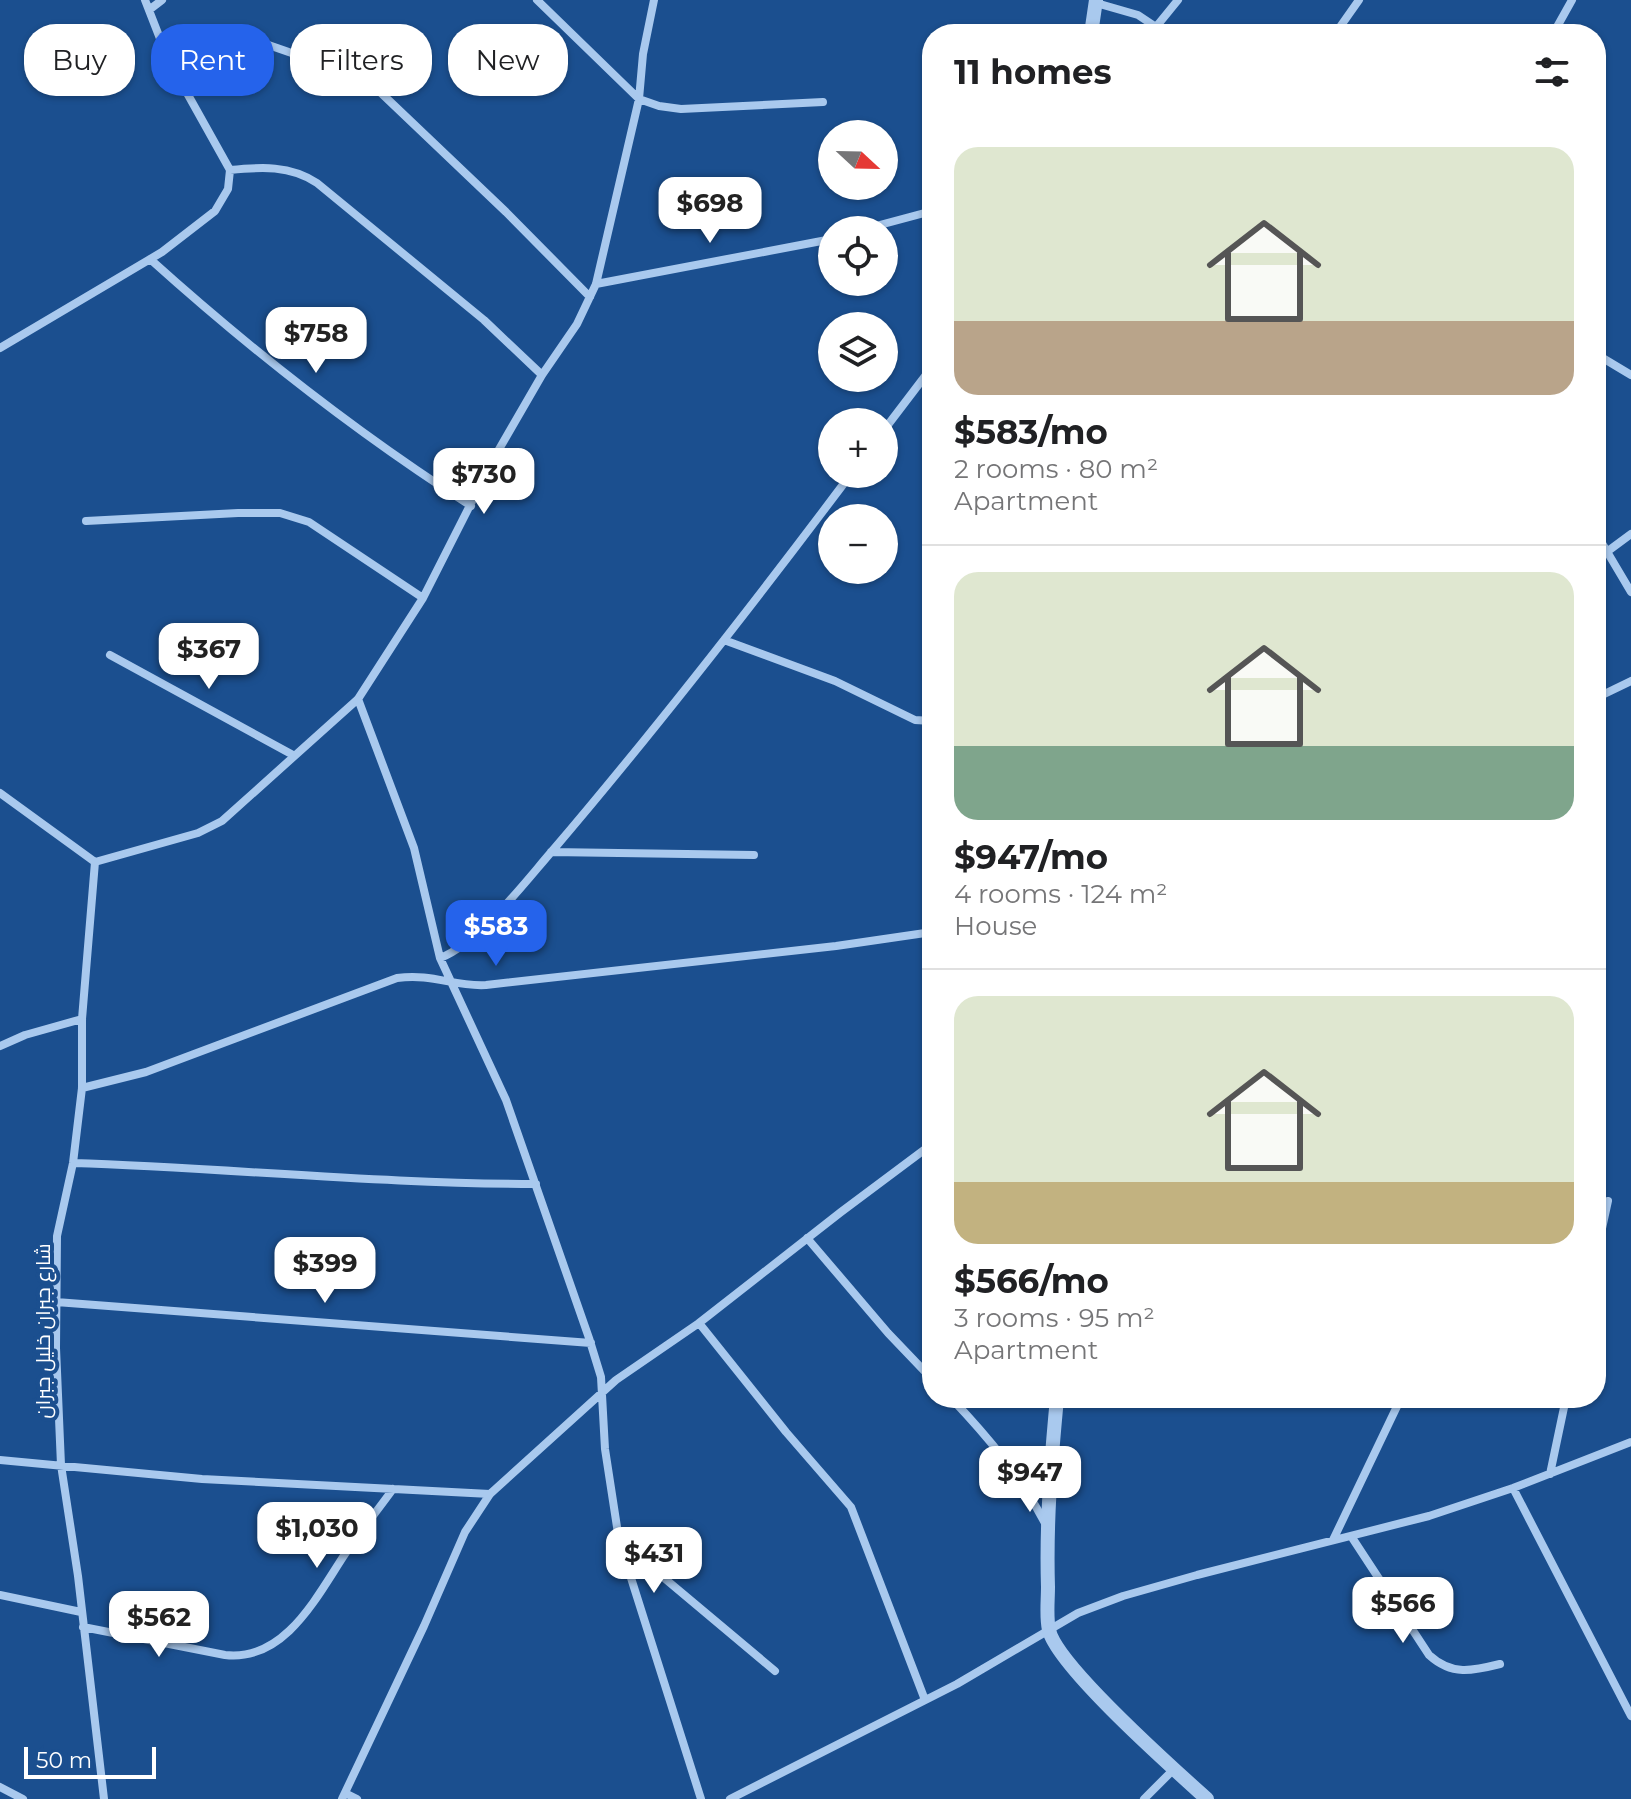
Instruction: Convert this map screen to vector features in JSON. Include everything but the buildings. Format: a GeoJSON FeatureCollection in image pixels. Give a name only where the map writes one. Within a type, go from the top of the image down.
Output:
{"type":"FeatureCollection","features":[{"type":"Feature","properties":{"kind":"street"},"geometry":{"type":"LineString","coordinates":[[145,0],[154,24]]}},
{"type":"Feature","properties":{"kind":"street"},"geometry":{"type":"LineString","coordinates":[[149,10],[162,0]]}},
{"type":"Feature","properties":{"kind":"street"},"geometry":{"type":"LineString","coordinates":[[537,0],[639,99],[681,109],[823,102]]}},
{"type":"Feature","properties":{"kind":"street"},"geometry":{"type":"LineString","coordinates":[[0,793],[95,862],[198,833],[222,821],[358,699],[423,598],[494,458],[542,375],[577,324],[596,284],[639,99],[643,54],[654,0]]}},
{"type":"Feature","properties":{"kind":"street"},"geometry":{"type":"LineString","coordinates":[[1158,24],[1178,0]]}},
{"type":"Feature","properties":{"kind":"street"},"geometry":{"type":"LineString","coordinates":[[1342,24],[1359,0]]}},
{"type":"Feature","properties":{"kind":"street"},"geometry":{"type":"LineString","coordinates":[[1559,24],[1572,0]]}},
{"type":"Feature","properties":{"kind":"street"},"geometry":{"type":"LineString","coordinates":[[1093,24],[1096,1],[1138,15],[1152,24]]}},
{"type":"Feature","properties":{"kind":"street"},"geometry":{"type":"LineString","coordinates":[[274,47],[332,67],[379,91],[590,297]]}},
{"type":"Feature","properties":{"kind":"street"},"geometry":{"type":"LineString","coordinates":[[0,348],[150,259],[215,211],[228,189],[230,170],[189,96]]}},
{"type":"Feature","properties":{"kind":"street"},"geometry":{"type":"LineString","coordinates":[[230,170],[266,167],[305,175],[484,320],[542,375]]}},
{"type":"Feature","properties":{"kind":"street"},"geometry":{"type":"LineString","coordinates":[[898,220],[922,214]]}},
{"type":"Feature","properties":{"kind":"street"},"geometry":{"type":"LineString","coordinates":[[596,284],[818,242]]}},
{"type":"Feature","properties":{"kind":"street"},"geometry":{"type":"LineString","coordinates":[[150,259],[202,306],[356,428],[471,506]]}},
{"type":"Feature","properties":{"kind":"street"},"geometry":{"type":"LineString","coordinates":[[1606,360],[1631,375]]}},
{"type":"Feature","properties":{"kind":"street"},"geometry":{"type":"LineString","coordinates":[[898,412],[922,380]]}},
{"type":"Feature","properties":{"kind":"street"},"geometry":{"type":"LineString","coordinates":[[440,958],[465,944],[516,893],[551,852],[724,640],[840,488]]}},
{"type":"Feature","properties":{"kind":"street"},"geometry":{"type":"LineString","coordinates":[[86,521],[280,513],[309,522],[423,598]]}},
{"type":"Feature","properties":{"kind":"street"},"geometry":{"type":"LineString","coordinates":[[1608,551],[1631,534]]}},
{"type":"Feature","properties":{"kind":"street"},"geometry":{"type":"LineString","coordinates":[[1606,548],[1631,592]]}},
{"type":"Feature","properties":{"kind":"street"},"geometry":{"type":"LineString","coordinates":[[724,640],[835,681],[915,720],[922,720]]}},
{"type":"Feature","properties":{"kind":"street"},"geometry":{"type":"LineString","coordinates":[[110,655],[293,755]]}},
{"type":"Feature","properties":{"kind":"street"},"geometry":{"type":"LineString","coordinates":[[1606,693],[1631,681]]}},
{"type":"Feature","properties":{"kind":"street"},"geometry":{"type":"LineString","coordinates":[[358,699],[414,848],[440,958],[500,1088],[591,1343],[601,1377],[605,1449],[619,1540],[701,1799]]}},
{"type":"Feature","properties":{"kind":"street"},"geometry":{"type":"LineString","coordinates":[[551,852],[754,855]]}},
{"type":"Feature","properties":{"kind":"street","name":"شارع جبران خليل جبران"},"geometry":{"type":"LineString","coordinates":[[95,862],[82,1019],[82,1088],[73,1163],[57,1236],[56,1348],[61,1465],[104,1799]]}},
{"type":"Feature","properties":{"kind":"street"},"geometry":{"type":"LineString","coordinates":[[82,1088],[146,1072],[397,978],[426,976],[465,985],[486,985],[922,933]]}},
{"type":"Feature","properties":{"kind":"street"},"geometry":{"type":"LineString","coordinates":[[0,1046],[25,1035],[82,1019]]}},
{"type":"Feature","properties":{"kind":"street"},"geometry":{"type":"LineString","coordinates":[[357,1799],[343,1796],[465,1532],[490,1494],[601,1393],[699,1323],[922,1152]]}},
{"type":"Feature","properties":{"kind":"street"},"geometry":{"type":"LineString","coordinates":[[73,1163],[536,1184]]}},
{"type":"Feature","properties":{"kind":"street"},"geometry":{"type":"LineString","coordinates":[[1606,1210],[1608,1201]]}},
{"type":"Feature","properties":{"kind":"street"},"geometry":{"type":"LineString","coordinates":[[807,1238],[922,1369]]}},
{"type":"Feature","properties":{"kind":"street"},"geometry":{"type":"LineString","coordinates":[[56,1302],[591,1343]]}},
{"type":"Feature","properties":{"kind":"street"},"geometry":{"type":"LineString","coordinates":[[699,1323],[851,1507],[925,1700]]}},
{"type":"Feature","properties":{"kind":"street"},"geometry":{"type":"LineString","coordinates":[[960,1408],[1025,1485],[1049,1531]]}},
{"type":"Feature","properties":{"kind":"street"},"geometry":{"type":"LineString","coordinates":[[1056,1408],[1051,1462],[1049,1631],[1061,1653],[1084,1679],[1207,1799]]}},
{"type":"Feature","properties":{"kind":"street"},"geometry":{"type":"LineString","coordinates":[[1333,1540],[1396,1408]]}},
{"type":"Feature","properties":{"kind":"street"},"geometry":{"type":"LineString","coordinates":[[1550,1474],[1564,1408]]}},
{"type":"Feature","properties":{"kind":"street"},"geometry":{"type":"LineString","coordinates":[[730,1799],[925,1700],[1078,1613],[1123,1596],[1429,1516],[1513,1488],[1631,1442]]}},
{"type":"Feature","properties":{"kind":"street"},"geometry":{"type":"LineString","coordinates":[[0,1460],[202,1479],[490,1494]]}},
{"type":"Feature","properties":{"kind":"street"},"geometry":{"type":"LineString","coordinates":[[1513,1488],[1631,1716]]}},
{"type":"Feature","properties":{"kind":"street"},"geometry":{"type":"LineString","coordinates":[[83,1627],[225,1655],[241,1657],[254,1654],[270,1646],[296,1624],[326,1587],[344,1555],[393,1489]]}},
{"type":"Feature","properties":{"kind":"street"},"geometry":{"type":"LineString","coordinates":[[1351,1536],[1429,1655],[1438,1663],[1460,1672],[1500,1664]]}},
{"type":"Feature","properties":{"kind":"street"},"geometry":{"type":"LineString","coordinates":[[619,1540],[775,1671]]}},
{"type":"Feature","properties":{"kind":"street"},"geometry":{"type":"LineString","coordinates":[[0,1595],[81,1612]]}},
{"type":"Feature","properties":{"kind":"street"},"geometry":{"type":"LineString","coordinates":[[1144,1799],[1174,1769]]}},
{"type":"Feature","properties":{"kind":"street"},"geometry":{"type":"LineString","coordinates":[[0,1787],[23,1799]]}}]}
